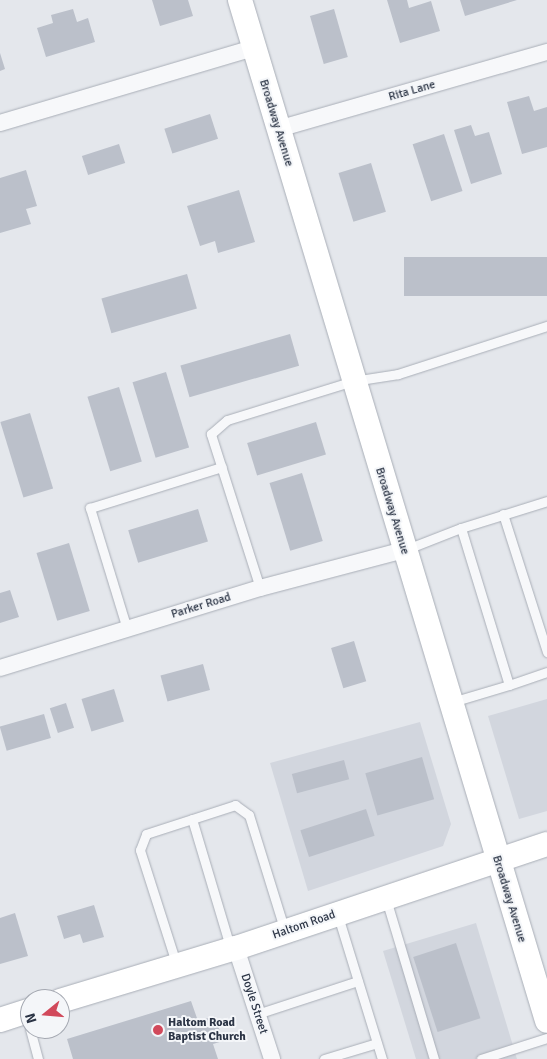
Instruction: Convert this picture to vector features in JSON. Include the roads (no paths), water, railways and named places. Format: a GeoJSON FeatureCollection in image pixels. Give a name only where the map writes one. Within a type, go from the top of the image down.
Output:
{"type":"FeatureCollection","features":[{"type":"Feature","properties":{"kind":"main road","name":"Broadway Avenue"},"geometry":{"type":"LineString","coordinates":[[240,0],[496,860],[547,1021]]}},
{"type":"Feature","properties":{"kind":"main road","name":"Haltom Road"},"geometry":{"type":"LineString","coordinates":[[70,998],[233,949],[547,844]]}},
{"type":"Feature","properties":{"kind":"main road"},"geometry":{"type":"LineString","coordinates":[[0,1020],[20,1020]]}},
{"type":"Feature","properties":{"kind":"street"},"geometry":{"type":"LineString","coordinates":[[0,123],[254,48]]}},
{"type":"Feature","properties":{"kind":"street","name":"Rita Lane"},"geometry":{"type":"LineString","coordinates":[[278,129],[547,52]]}},
{"type":"Feature","properties":{"kind":"street","name":"Parker Road"},"geometry":{"type":"LineString","coordinates":[[0,668],[260,588],[404,550]]}},
{"type":"Feature","properties":{"kind":"street","name":"Doyle Street"},"geometry":{"type":"LineString","coordinates":[[233,949],[272,1059]]}},
{"type":"Feature","properties":{"kind":"lane"},"geometry":{"type":"LineString","coordinates":[[260,588],[211,434],[227,420],[354,381],[398,374],[547,326]]}},
{"type":"Feature","properties":{"kind":"lane"},"geometry":{"type":"LineString","coordinates":[[127,629],[90,508],[222,467]]}},
{"type":"Feature","properties":{"kind":"lane"},"geometry":{"type":"LineString","coordinates":[[404,550],[461,528],[547,501]]}},
{"type":"Feature","properties":{"kind":"lane"},"geometry":{"type":"LineString","coordinates":[[503,514],[547,652]]}},
{"type":"Feature","properties":{"kind":"lane"},"geometry":{"type":"LineString","coordinates":[[461,528],[509,685]]}},
{"type":"Feature","properties":{"kind":"lane"},"geometry":{"type":"LineString","coordinates":[[450,703],[547,672]]}},
{"type":"Feature","properties":{"kind":"lane"},"geometry":{"type":"LineString","coordinates":[[177,966],[140,850],[146,834],[234,805],[249,815],[285,932]]}},
{"type":"Feature","properties":{"kind":"lane"},"geometry":{"type":"LineString","coordinates":[[192,819],[233,949]]}},
{"type":"Feature","properties":{"kind":"lane"},"geometry":{"type":"LineString","coordinates":[[386,897],[434,1059]]}},
{"type":"Feature","properties":{"kind":"lane"},"geometry":{"type":"LineString","coordinates":[[338,914],[382,1059]]}},
{"type":"Feature","properties":{"kind":"lane"},"geometry":{"type":"LineString","coordinates":[[257,1014],[358,981]]}},
{"type":"Feature","properties":{"kind":"lane"},"geometry":{"type":"LineString","coordinates":[[481,1059],[547,1038]]}},
{"type":"Feature","properties":{"kind":"lane"},"geometry":{"type":"LineString","coordinates":[[33,1039],[38,1059]]}},
{"type":"Feature","properties":{"kind":"lane"},"geometry":{"type":"LineString","coordinates":[[324,1059],[378,1042]]}},
{"type":"Feature","properties":{"kind":"place","name":"Haltom Road Baptist Church"},"geometry":{"type":"Point","coordinates":[158,1030]}}]}
